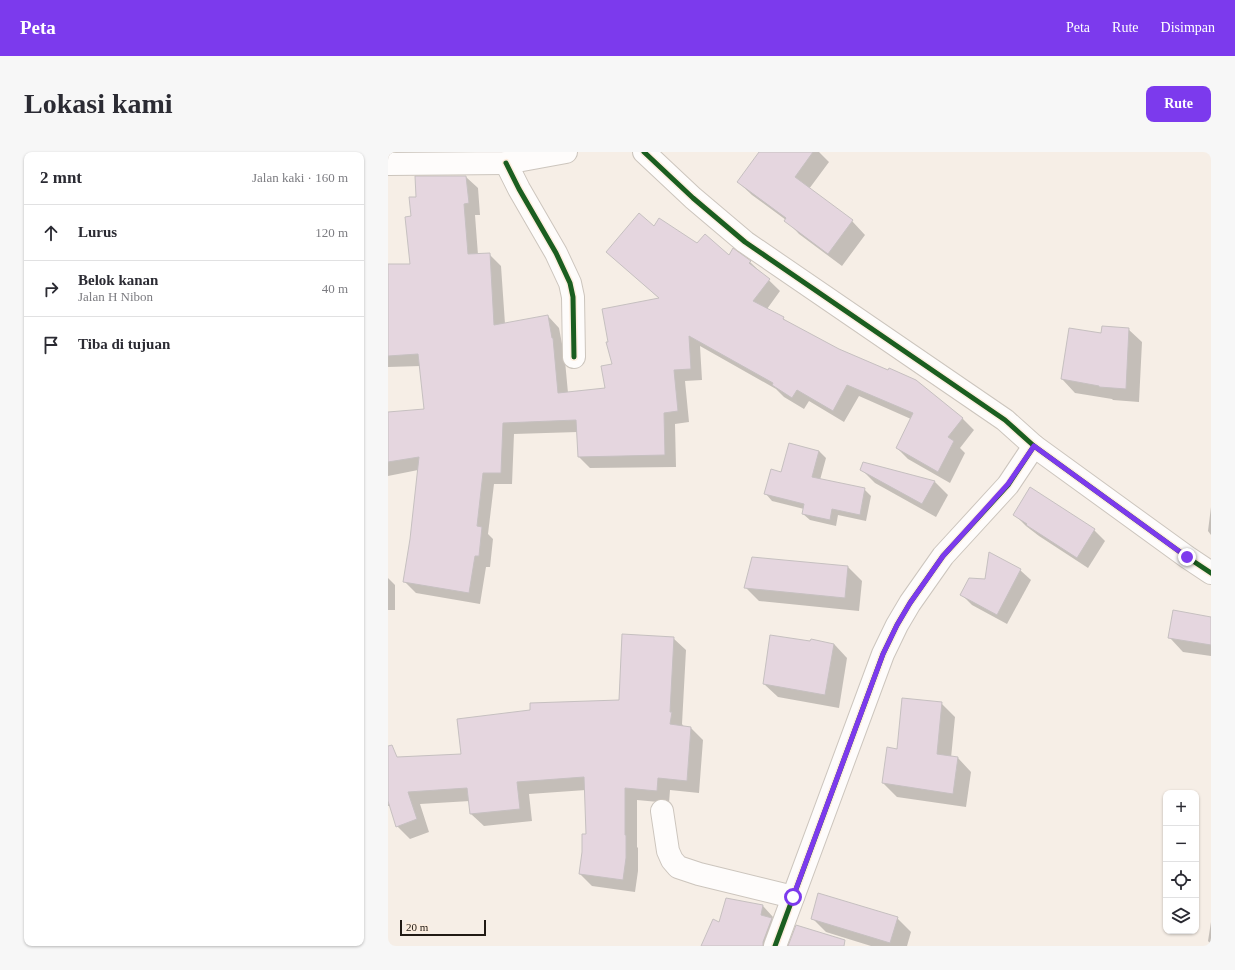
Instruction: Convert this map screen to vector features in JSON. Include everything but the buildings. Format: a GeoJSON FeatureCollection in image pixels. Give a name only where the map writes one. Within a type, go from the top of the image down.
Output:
{"type":"FeatureCollection","features":[{"type":"Feature","properties":{"kind":"street"},"geometry":{"type":"LineString","coordinates":[[388,164],[506,163],[566,152]]}},
{"type":"Feature","properties":{"kind":"street"},"geometry":{"type":"LineString","coordinates":[[644,152],[693,198],[744,242],[1005,420],[1034,446],[1187,557],[1211,572]]}},
{"type":"Feature","properties":{"kind":"street"},"geometry":{"type":"LineString","coordinates":[[506,163],[518,189],[556,252],[570,283],[573,297],[574,357]]}},
{"type":"Feature","properties":{"kind":"street"},"geometry":{"type":"LineString","coordinates":[[775,946],[883,654],[897,625],[910,603],[943,556],[1008,484],[1034,446]]}},
{"type":"Feature","properties":{"kind":"street"},"geometry":{"type":"LineString","coordinates":[[662,811],[668,851],[672,860],[678,867],[700,874],[793,897]]}},
{"type":"Feature","properties":{"kind":"cycle path"},"geometry":{"type":"LineString","coordinates":[[644,152],[693,198],[745,242],[1005,420],[1034,446],[1008,485],[943,556],[910,603],[897,625],[883,654],[775,946]]}},
{"type":"Feature","properties":{"kind":"cycle path"},"geometry":{"type":"LineString","coordinates":[[506,163],[519,189],[556,253],[570,283],[573,297],[574,357]]}},
{"type":"Feature","properties":{"kind":"cycle path"},"geometry":{"type":"LineString","coordinates":[[1034,446],[1211,573]]}},
{"type":"Feature","properties":{"kind":"route"},"geometry":{"type":"LineString","coordinates":[[793,897],[883,654],[897,625],[910,603],[943,556],[1008,484],[1034,446],[1187,557]]}}]}
